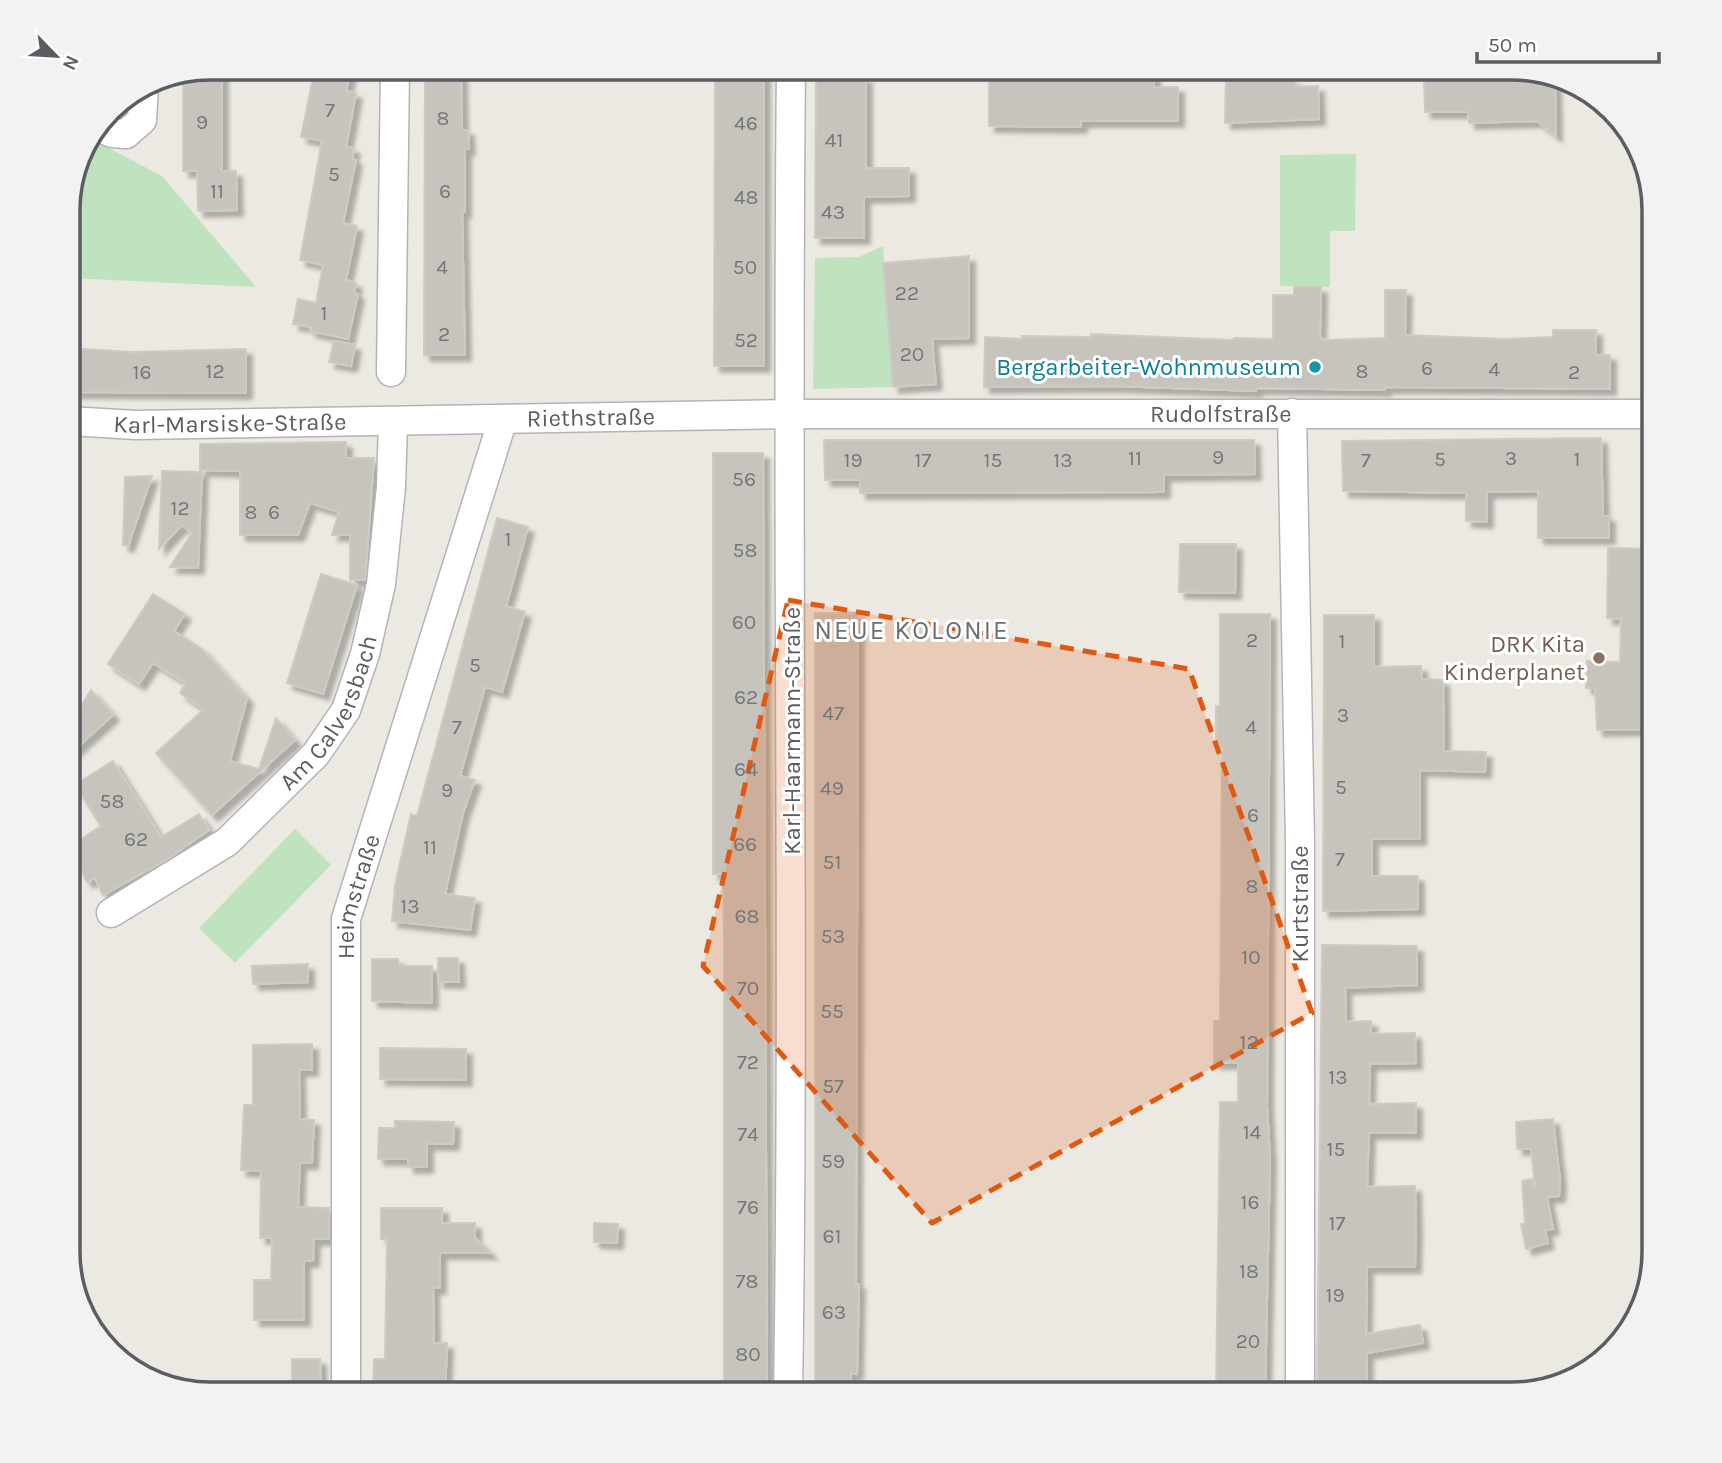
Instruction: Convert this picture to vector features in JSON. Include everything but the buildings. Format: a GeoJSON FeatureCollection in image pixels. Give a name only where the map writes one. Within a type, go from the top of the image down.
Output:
{"type":"FeatureCollection","features":[{"type":"Feature","properties":{"kind":"street"},"geometry":{"type":"LineString","coordinates":[[391,372],[395,80]]}},
{"type":"Feature","properties":{"kind":"street","name":"Karl-Haarmann-Straße"},"geometry":{"type":"LineString","coordinates":[[788,1382],[792,1153],[792,559],[787,414],[791,80]]}},
{"type":"Feature","properties":{"kind":"street"},"geometry":{"type":"LineString","coordinates":[[108,131],[126,134],[142,120],[143,99]]}},
{"type":"Feature","properties":{"kind":"street","name":"Kurtstraße"},"geometry":{"type":"LineString","coordinates":[[1292,413],[1300,842],[1300,1382]]}},
{"type":"Feature","properties":{"kind":"street","name":"Rudolfstraße"},"geometry":{"type":"LineString","coordinates":[[787,414],[1642,414]]}},
{"type":"Feature","properties":{"kind":"street","name":"Riethstraße"},"geometry":{"type":"LineString","coordinates":[[393,422],[787,414]]}},
{"type":"Feature","properties":{"kind":"street","name":"Heimstraße"},"geometry":{"type":"LineString","coordinates":[[346,1382],[346,919],[503,419]]}},
{"type":"Feature","properties":{"kind":"street","name":"Karl-Marsiske-Straße"},"geometry":{"type":"LineString","coordinates":[[81,422],[136,425],[393,422]]}},
{"type":"Feature","properties":{"kind":"street","name":"Am Calversbach"},"geometry":{"type":"LineString","coordinates":[[111,913],[227,842],[316,754],[346,710],[365,654],[381,584],[391,487],[393,422]]}},
{"type":"Feature","properties":{"kind":"highlighted area"},"geometry":{"type":"Polygon","coordinates":[[[788,600],[1189,669],[1312,1013],[932,1223],[703,966],[788,600]]]}},
{"type":"Feature","properties":{"kind":"green space"},"geometry":{"type":"Polygon","coordinates":[[[99,143],[162,176],[256,287],[81,279],[82,194],[87,169],[99,143]]]}},
{"type":"Feature","properties":{"kind":"green space"},"geometry":{"type":"Polygon","coordinates":[[[1356,154],[1355,231],[1330,231],[1330,287],[1280,286],[1280,155],[1356,154]]]}},
{"type":"Feature","properties":{"kind":"green space"},"geometry":{"type":"Polygon","coordinates":[[[883,246],[893,387],[813,389],[815,258],[858,257],[883,246]]]}},
{"type":"Feature","properties":{"kind":"green space"},"geometry":{"type":"Polygon","coordinates":[[[295,829],[331,865],[235,963],[199,928],[295,829]]]}},
{"type":"Feature","properties":{"kind":"place","name":"Bergarbeiter-Wohnmuseum"},"geometry":{"type":"Point","coordinates":[1315,367]}},
{"type":"Feature","properties":{"kind":"place","name":"DRK Kita Kinderplanet"},"geometry":{"type":"Point","coordinates":[1599,658]}},
{"type":"Feature","properties":{"kind":"district","name":"NEUE KOLONIE"},"geometry":{"type":"Point","coordinates":[912,630]}}]}
